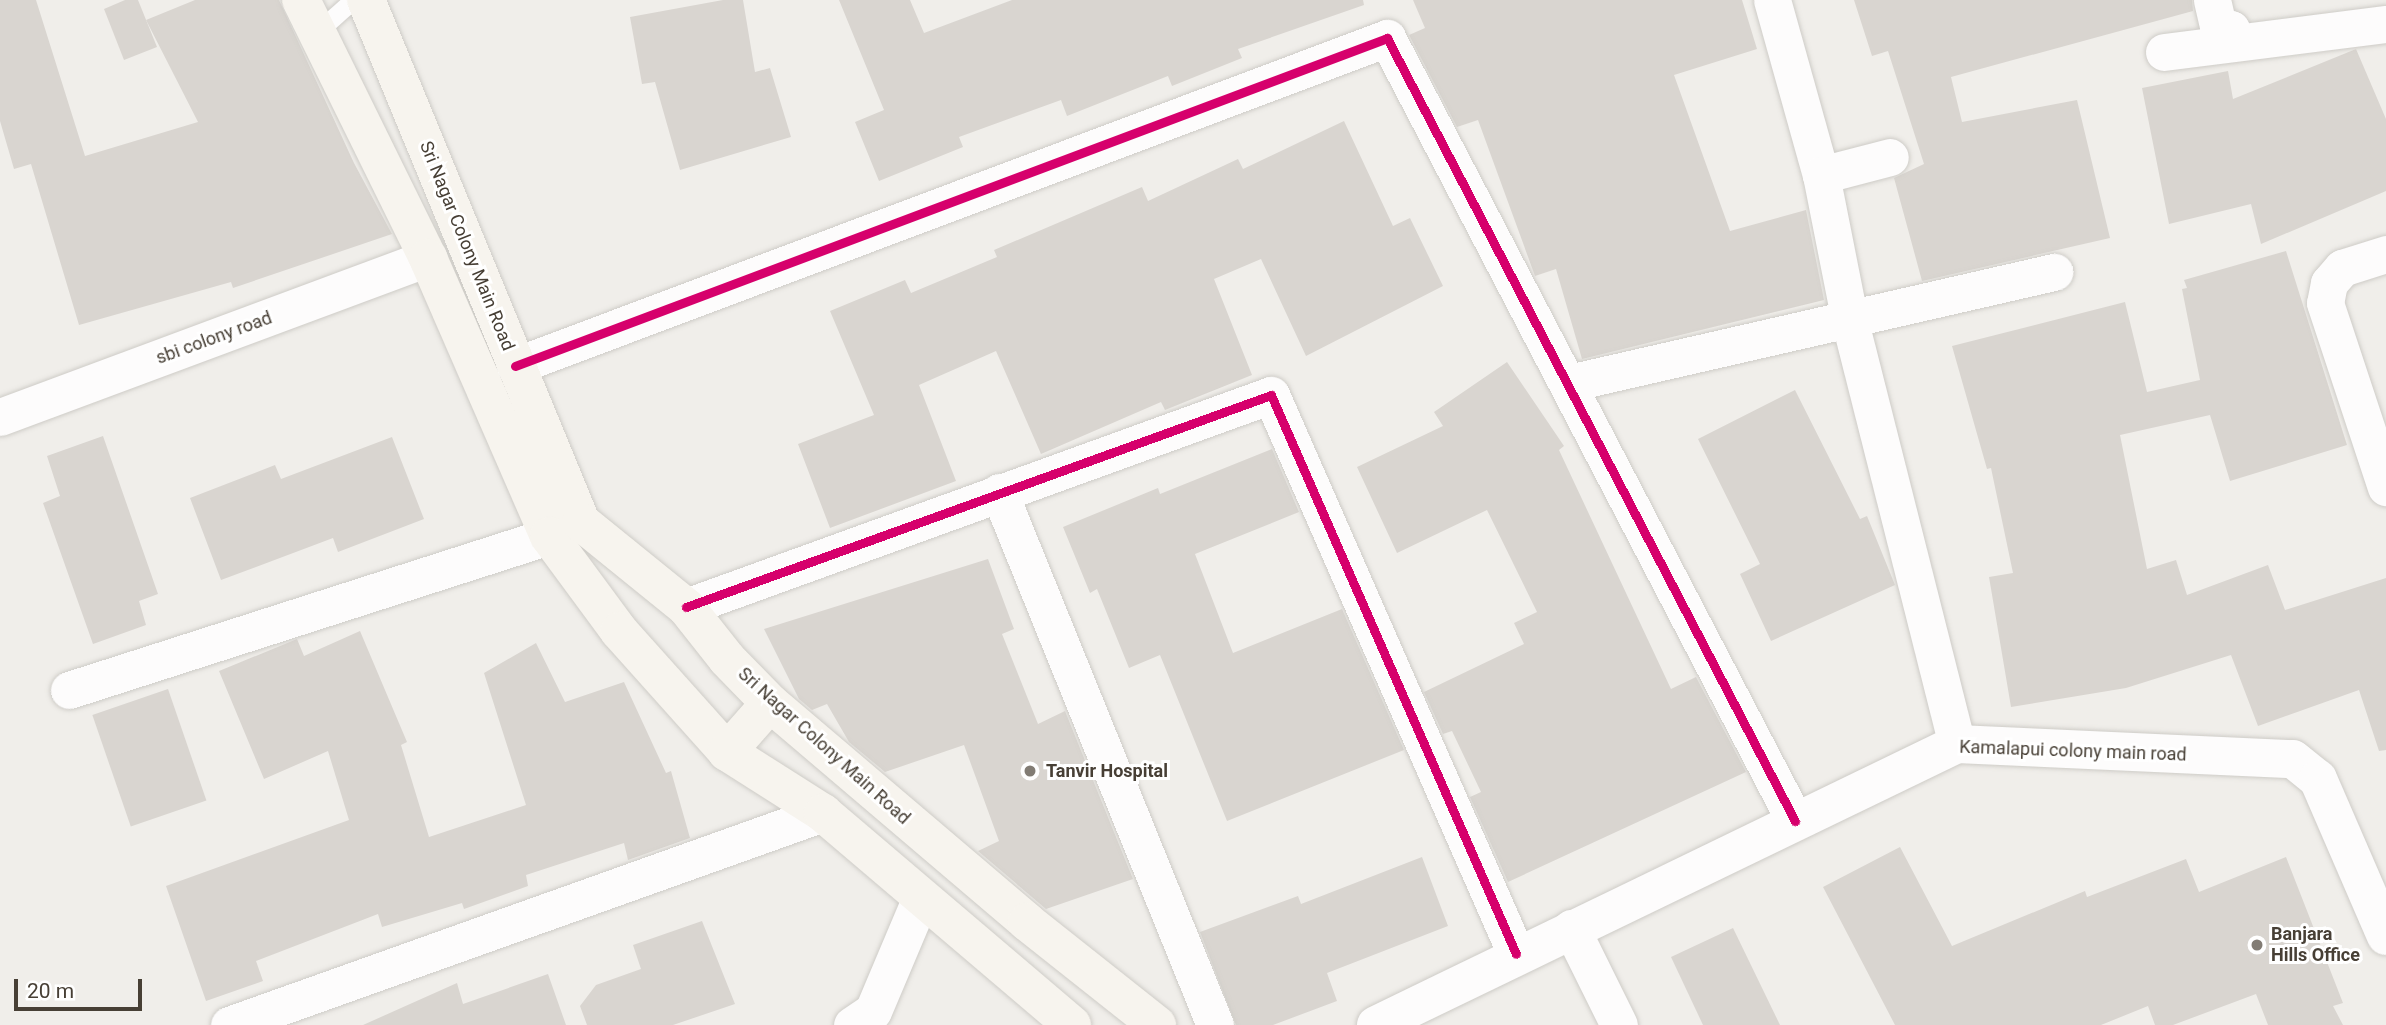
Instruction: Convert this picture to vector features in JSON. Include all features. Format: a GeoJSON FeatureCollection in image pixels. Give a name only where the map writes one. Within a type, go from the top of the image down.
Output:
{"type":"FeatureCollection","features":[{"type":"Feature","properties":{"kind":"main road","name":"Sri Nagar Colony Main Road"},"geometry":{"type":"LineString","coordinates":[[366,0],[581,522],[686,607],[727,659],[770,702],[1027,922],[1157,1025]]}},
{"type":"Feature","properties":{"kind":"main road"},"geometry":{"type":"LineString","coordinates":[[309,16],[428,258],[549,536],[618,631],[727,752],[822,813],[920,900],[1072,1025]]}},
{"type":"Feature","properties":{"kind":"main road"},"geometry":{"type":"LineString","coordinates":[[727,752],[770,702]]}},
{"type":"Feature","properties":{"kind":"street"},"geometry":{"type":"LineString","coordinates":[[1772,0],[1821,175],[1850,322],[1957,744]]}},
{"type":"Feature","properties":{"kind":"street"},"geometry":{"type":"LineString","coordinates":[[2212,0],[2218,27],[2231,29],[2234,41]]}},
{"type":"Feature","properties":{"kind":"street"},"geometry":{"type":"LineString","coordinates":[[2164,52],[2234,41],[2386,24]]}},
{"type":"Feature","properties":{"kind":"street"},"geometry":{"type":"LineString","coordinates":[[515,366],[1387,38],[1795,821]]}},
{"type":"Feature","properties":{"kind":"street"},"geometry":{"type":"LineString","coordinates":[[1821,175],[1889,157]]}},
{"type":"Feature","properties":{"kind":"street"},"geometry":{"type":"LineString","coordinates":[[2386,254],[2342,268],[2329,283],[2325,303],[2372,412],[2386,488]]}},
{"type":"Feature","properties":{"kind":"street","name":"sbi colony road"},"geometry":{"type":"LineString","coordinates":[[0,417],[428,258]]}},
{"type":"Feature","properties":{"kind":"street"},"geometry":{"type":"LineString","coordinates":[[1569,383],[1850,322],[2054,272]]}},
{"type":"Feature","properties":{"kind":"street"},"geometry":{"type":"LineString","coordinates":[[686,607],[1271,395],[1516,954]]}},
{"type":"Feature","properties":{"kind":"street"},"geometry":{"type":"LineString","coordinates":[[999,492],[1215,1025]]}},
{"type":"Feature","properties":{"kind":"street"},"geometry":{"type":"LineString","coordinates":[[69,690],[549,536]]}},
{"type":"Feature","properties":{"kind":"street","name":"Kamalapui colony main road"},"geometry":{"type":"LineString","coordinates":[[1376,1025],[1516,954],[1957,744],[2292,759],[2318,779],[2386,936]]}},
{"type":"Feature","properties":{"kind":"street"},"geometry":{"type":"LineString","coordinates":[[229,1025],[822,813]]}},
{"type":"Feature","properties":{"kind":"street"},"geometry":{"type":"LineString","coordinates":[[869,1020],[920,900]]}},
{"type":"Feature","properties":{"kind":"street"},"geometry":{"type":"LineString","coordinates":[[1571,928],[1619,1025]]}},
{"type":"Feature","properties":{"kind":"lane"},"geometry":{"type":"LineString","coordinates":[[309,16],[354,0]]}},
{"type":"Feature","properties":{"kind":"building"},"geometry":{"type":"Polygon","coordinates":[[[0,0],[36,0],[85,156],[198,122],[146,20],[195,0],[279,0],[354,163],[392,234],[233,288],[231,282],[79,325],[31,164],[14,169],[0,121],[0,0]]]}},
{"type":"Feature","properties":{"kind":"building"},"geometry":{"type":"Polygon","coordinates":[[[125,0],[138,0],[157,47],[124,60],[104,9],[125,0]]]}},
{"type":"Feature","properties":{"kind":"building"},"geometry":{"type":"Polygon","coordinates":[[[723,0],[743,0],[755,72],[770,68],[791,137],[680,170],[655,82],[642,84],[630,17],[723,0]]]}},
{"type":"Feature","properties":{"kind":"building"},"geometry":{"type":"Polygon","coordinates":[[[839,0],[910,0],[924,33],[1012,0],[1363,0],[1364,5],[1238,49],[1242,58],[1172,86],[1168,76],[1067,116],[1061,100],[959,137],[963,147],[879,181],[855,122],[884,110],[839,0]]]}},
{"type":"Feature","properties":{"kind":"building"},"geometry":{"type":"Polygon","coordinates":[[[1413,0],[1742,0],[1757,49],[1674,75],[1730,231],[1806,210],[1824,300],[1582,359],[1556,269],[1535,276],[1478,120],[1457,127],[1409,35],[1425,28],[1413,0]]]}},
{"type":"Feature","properties":{"kind":"building"},"geometry":{"type":"Polygon","coordinates":[[[1854,0],[2192,0],[2193,11],[1951,77],[1962,122],[2077,100],[2110,238],[1922,281],[1894,178],[1924,164],[1888,51],[1872,56],[1854,0]]]}},
{"type":"Feature","properties":{"kind":"building"},"geometry":{"type":"Polygon","coordinates":[[[2356,49],[2386,119],[2386,191],[2261,244],[2251,204],[2169,224],[2142,88],[2228,71],[2233,99],[2356,49]]]}},
{"type":"Feature","properties":{"kind":"building"},"geometry":{"type":"Polygon","coordinates":[[[1344,121],[1393,226],[1410,218],[1443,286],[1306,356],[1261,259],[1214,279],[1252,375],[1165,410],[1161,402],[1041,454],[996,351],[919,385],[956,481],[830,528],[798,444],[874,415],[830,311],[905,280],[911,293],[997,257],[994,250],[1142,187],[1148,201],[1238,159],[1243,169],[1344,121]]]}},
{"type":"Feature","properties":{"kind":"building"},"geometry":{"type":"Polygon","coordinates":[[[2286,251],[2347,445],[2230,481],[2210,415],[2120,435],[2147,569],[2176,560],[2187,595],[2268,565],[2285,610],[2386,578],[2386,750],[2379,751],[2359,690],[2258,726],[2231,655],[2126,688],[2011,707],[1989,577],[2013,573],[1991,468],[1987,469],[1952,346],[2125,302],[2147,392],[2200,380],[2182,289],[2187,288],[2184,280],[2286,251]]]}},
{"type":"Feature","properties":{"kind":"building"},"geometry":{"type":"Polygon","coordinates":[[[1507,362],[1564,446],[1559,450],[1671,689],[1696,677],[1746,772],[1508,882],[1470,797],[1481,792],[1452,731],[1443,734],[1424,692],[1524,644],[1514,623],[1537,612],[1487,510],[1397,553],[1357,467],[1443,426],[1434,412],[1507,362]]]}},
{"type":"Feature","properties":{"kind":"building"},"geometry":{"type":"Polygon","coordinates":[[[1795,390],[1860,519],[1867,516],[1895,585],[1771,641],[1740,574],[1760,564],[1698,439],[1795,390]]]}},
{"type":"Feature","properties":{"kind":"building"},"geometry":{"type":"Polygon","coordinates":[[[103,436],[158,594],[139,601],[146,625],[93,644],[43,503],[60,496],[47,456],[103,436]]]}},
{"type":"Feature","properties":{"kind":"building"},"geometry":{"type":"Polygon","coordinates":[[[392,437],[424,519],[338,552],[333,538],[221,580],[190,498],[275,465],[281,479],[392,437]]]}},
{"type":"Feature","properties":{"kind":"building"},"geometry":{"type":"Polygon","coordinates":[[[1272,449],[1299,512],[1195,554],[1233,653],[1342,609],[1404,750],[1227,821],[1160,655],[1129,668],[1097,589],[1090,593],[1063,527],[1158,488],[1160,494],[1272,449]]]}},
{"type":"Feature","properties":{"kind":"building"},"geometry":{"type":"Polygon","coordinates":[[[988,559],[1014,629],[1002,634],[1038,724],[1065,711],[1133,879],[1046,909],[978,851],[999,841],[964,745],[885,772],[849,742],[827,704],[812,710],[799,699],[764,629],[988,559]]]}},
{"type":"Feature","properties":{"kind":"building"},"geometry":{"type":"Polygon","coordinates":[[[360,631],[407,742],[401,745],[429,837],[526,805],[484,673],[536,643],[565,702],[624,682],[666,773],[671,771],[690,838],[628,860],[624,843],[526,875],[528,886],[464,909],[462,903],[382,927],[378,914],[256,961],[263,981],[206,1001],[166,886],[349,820],[328,751],[264,779],[219,671],[297,639],[304,656],[360,631]]]}},
{"type":"Feature","properties":{"kind":"building"},"geometry":{"type":"Polygon","coordinates":[[[168,689],[206,801],[131,827],[92,715],[168,689]]]}},
{"type":"Feature","properties":{"kind":"building"},"geometry":{"type":"Polygon","coordinates":[[[1900,847],[1952,946],[2085,891],[2087,897],[2186,859],[2199,892],[2286,857],[2343,1003],[2333,1006],[2343,1025],[2268,1025],[2256,994],[2173,1025],[2155,1025],[2148,1006],[2101,1025],[1895,1025],[1823,887],[1900,847]]]}},
{"type":"Feature","properties":{"kind":"building"},"geometry":{"type":"Polygon","coordinates":[[[1422,857],[1448,926],[1327,973],[1337,1001],[1273,1025],[1236,1025],[1200,932],[1298,896],[1301,904],[1422,857]]]}},
{"type":"Feature","properties":{"kind":"building"},"geometry":{"type":"Polygon","coordinates":[[[702,921],[735,1004],[673,1025],[587,1025],[580,1006],[596,985],[641,969],[633,945],[702,921]]]}},
{"type":"Feature","properties":{"kind":"building"},"geometry":{"type":"Polygon","coordinates":[[[1733,928],[1780,1025],[1703,1025],[1671,957],[1733,928]]]}},
{"type":"Feature","properties":{"kind":"building"},"geometry":{"type":"Polygon","coordinates":[[[548,974],[566,1025],[363,1025],[457,983],[463,1004],[548,974]]]}},
{"type":"Feature","properties":{"kind":"cycle path"},"geometry":{"type":"LineString","coordinates":[[515,366],[1387,38],[1795,821]]}},
{"type":"Feature","properties":{"kind":"cycle path"},"geometry":{"type":"LineString","coordinates":[[686,607],[1271,395],[1516,954]]}},
{"type":"Feature","properties":{"kind":"place","name":"Tanvir Hospital"},"geometry":{"type":"Point","coordinates":[1030,771]}},
{"type":"Feature","properties":{"kind":"place","name":"Banjara Hills Office"},"geometry":{"type":"Point","coordinates":[2257,945]}}]}
